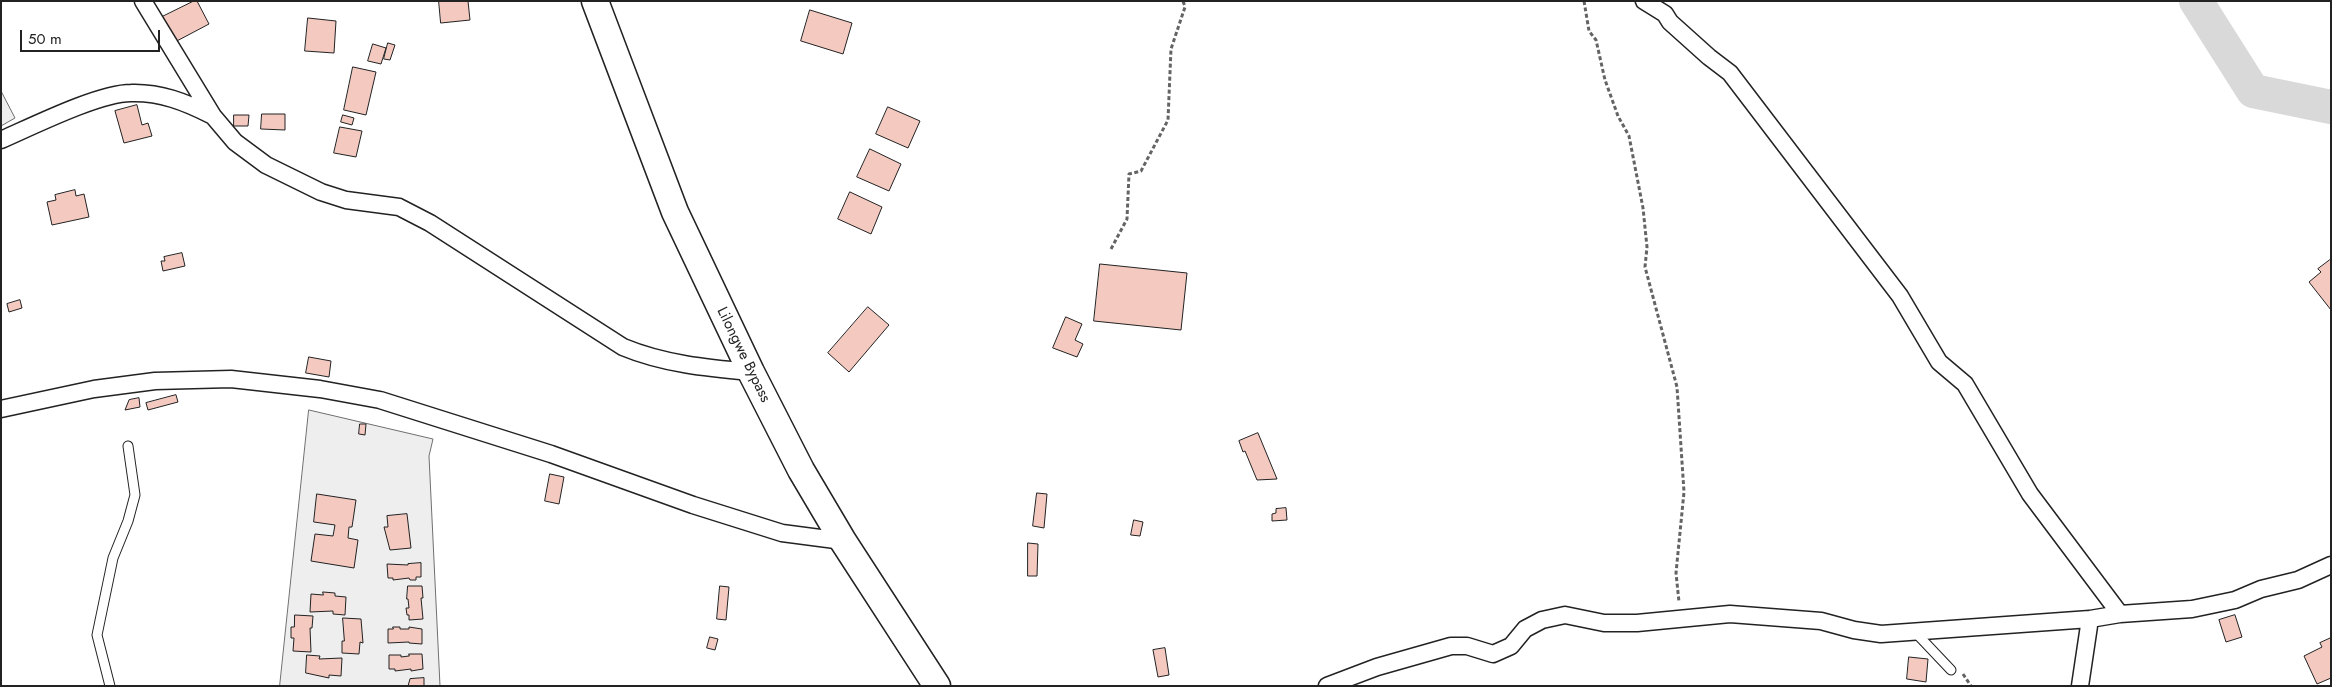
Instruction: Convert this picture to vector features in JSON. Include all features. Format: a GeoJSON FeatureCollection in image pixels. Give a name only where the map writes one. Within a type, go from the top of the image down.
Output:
{"type":"FeatureCollection","features":[{"type":"Feature","properties":{"kind":"main road","name":"Lilongwe Bypass"},"geometry":{"type":"LineString","coordinates":[[595,1],[675,212],[751,372],[801,470],[842,541],[937,686]]}},
{"type":"Feature","properties":{"kind":"street"},"geometry":{"type":"LineString","coordinates":[[143,1],[213,116],[235,142],[266,165],[321,192],[346,200],[399,207],[430,223],[623,347],[646,357],[676,364],[751,372]]}},
{"type":"Feature","properties":{"kind":"street"},"geometry":{"type":"LineString","coordinates":[[1644,1],[1665,14],[1670,22],[1730,73],[1900,296],[1939,362],[1965,384],[2030,494],[2120,614]]}},
{"type":"Feature","properties":{"kind":"street"},"geometry":{"type":"LineString","coordinates":[[1,140],[98,99],[129,92],[158,94],[186,102],[213,116]]}},
{"type":"Feature","properties":{"kind":"street"},"geometry":{"type":"LineString","coordinates":[[1,409],[94,389],[155,381],[232,379],[320,389],[380,400],[551,454],[693,505],[782,533],[842,541]]}},
{"type":"Feature","properties":{"kind":"street"},"geometry":{"type":"LineString","coordinates":[[1327,686],[1377,667],[1451,646],[1467,646],[1494,654],[1512,646],[1525,629],[1542,620],[1565,615],[1604,623],[1637,623],[1730,614],[1821,621],[1854,630],[1881,634],[1913,630],[2090,619],[2120,614],[2192,609],[2235,600],[2261,589],[2298,580],[2331,566]]}},
{"type":"Feature","properties":{"kind":"street"},"geometry":{"type":"LineString","coordinates":[[2080,686],[2090,619]]}},
{"type":"Feature","properties":{"kind":"lane"},"geometry":{"type":"LineString","coordinates":[[110,686],[98,635],[113,558],[128,520],[134,495],[128,446]]}},
{"type":"Feature","properties":{"kind":"lane"},"geometry":{"type":"LineString","coordinates":[[1913,630],[1952,670]]}},
{"type":"Feature","properties":{"kind":"path"},"geometry":{"type":"LineString","coordinates":[[1110,249],[1127,220],[1130,174],[1141,171],[1168,120],[1171,49],[1185,7],[1183,1]]}},
{"type":"Feature","properties":{"kind":"path"},"geometry":{"type":"LineString","coordinates":[[1584,1],[1589,30],[1596,40],[1606,80],[1618,116],[1629,136],[1643,208],[1646,247],[1645,267],[1678,386],[1684,492],[1676,574],[1681,619]]}},
{"type":"Feature","properties":{"kind":"shaded area"},"geometry":{"type":"Polygon","coordinates":[[[1,91],[15,118],[1,126],[1,91]]]}},
{"type":"Feature","properties":{"kind":"shaded area"},"geometry":{"type":"Polygon","coordinates":[[[309,410],[433,439],[429,456],[440,686],[280,686],[309,410]]]}},
{"type":"Feature","properties":{"kind":"building"},"geometry":{"type":"Polygon","coordinates":[[[197,1],[209,24],[173,43],[160,18],[197,1]]]}},
{"type":"Feature","properties":{"kind":"building"},"geometry":{"type":"Polygon","coordinates":[[[439,1],[468,1],[470,20],[441,23],[439,1]]]}},
{"type":"Feature","properties":{"kind":"building"},"geometry":{"type":"Polygon","coordinates":[[[810,10],[852,23],[843,54],[801,41],[810,10]]]}},
{"type":"Feature","properties":{"kind":"building"},"geometry":{"type":"Polygon","coordinates":[[[308,18],[336,21],[334,53],[305,51],[308,18]]]}},
{"type":"Feature","properties":{"kind":"building"},"geometry":{"type":"Polygon","coordinates":[[[388,43],[395,45],[390,60],[384,59],[388,43]]]}},
{"type":"Feature","properties":{"kind":"building"},"geometry":{"type":"Polygon","coordinates":[[[373,44],[386,48],[381,64],[368,61],[373,44]]]}},
{"type":"Feature","properties":{"kind":"building"},"geometry":{"type":"Polygon","coordinates":[[[353,67],[376,72],[366,115],[344,110],[353,67]]]}},
{"type":"Feature","properties":{"kind":"building"},"geometry":{"type":"Polygon","coordinates":[[[137,105],[142,125],[148,123],[152,136],[124,143],[115,111],[137,105]]]}},
{"type":"Feature","properties":{"kind":"building"},"geometry":{"type":"Polygon","coordinates":[[[888,107],[920,121],[908,148],[876,134],[888,107]]]}},
{"type":"Feature","properties":{"kind":"building"},"geometry":{"type":"Polygon","coordinates":[[[262,114],[285,114],[285,130],[261,129],[262,114]]]}},
{"type":"Feature","properties":{"kind":"building"},"geometry":{"type":"Polygon","coordinates":[[[234,115],[249,115],[248,126],[234,126],[234,115]]]}},
{"type":"Feature","properties":{"kind":"building"},"geometry":{"type":"Polygon","coordinates":[[[343,115],[354,118],[352,125],[341,122],[343,115]]]}},
{"type":"Feature","properties":{"kind":"building"},"geometry":{"type":"Polygon","coordinates":[[[340,127],[362,131],[356,157],[334,153],[340,127]]]}},
{"type":"Feature","properties":{"kind":"building"},"geometry":{"type":"Polygon","coordinates":[[[870,149],[901,164],[889,191],[857,177],[870,149]]]}},
{"type":"Feature","properties":{"kind":"building"},"geometry":{"type":"Polygon","coordinates":[[[75,190],[76,196],[84,194],[89,217],[52,225],[47,202],[56,200],[55,195],[75,190]]]}},
{"type":"Feature","properties":{"kind":"building"},"geometry":{"type":"Polygon","coordinates":[[[850,192],[882,207],[871,234],[838,219],[850,192]]]}},
{"type":"Feature","properties":{"kind":"building"},"geometry":{"type":"Polygon","coordinates":[[[182,253],[185,266],[163,271],[161,261],[165,261],[164,257],[182,253]]]}},
{"type":"Feature","properties":{"kind":"building"},"geometry":{"type":"Polygon","coordinates":[[[2330,260],[2331,310],[2309,282],[2321,272],[2318,269],[2330,260]]]}},
{"type":"Feature","properties":{"kind":"building"},"geometry":{"type":"Polygon","coordinates":[[[1100,264],[1187,273],[1181,330],[1094,321],[1100,264]]]}},
{"type":"Feature","properties":{"kind":"building"},"geometry":{"type":"Polygon","coordinates":[[[20,300],[22,308],[9,312],[7,304],[20,300]]]}},
{"type":"Feature","properties":{"kind":"building"},"geometry":{"type":"Polygon","coordinates":[[[868,307],[889,325],[849,372],[828,353],[868,307]]]}},
{"type":"Feature","properties":{"kind":"building"},"geometry":{"type":"Polygon","coordinates":[[[1066,317],[1082,324],[1075,340],[1083,344],[1077,357],[1053,348],[1066,317]]]}},
{"type":"Feature","properties":{"kind":"building"},"geometry":{"type":"Polygon","coordinates":[[[309,357],[331,361],[329,377],[306,373],[309,357]]]}},
{"type":"Feature","properties":{"kind":"building"},"geometry":{"type":"Polygon","coordinates":[[[176,395],[178,402],[148,410],[146,403],[176,395]]]}},
{"type":"Feature","properties":{"kind":"building"},"geometry":{"type":"Polygon","coordinates":[[[139,398],[140,407],[125,410],[129,400],[139,398]]]}},
{"type":"Feature","properties":{"kind":"building"},"geometry":{"type":"Polygon","coordinates":[[[360,424],[366,424],[365,435],[359,434],[360,424]]]}},
{"type":"Feature","properties":{"kind":"building"},"geometry":{"type":"Polygon","coordinates":[[[1258,433],[1277,479],[1257,480],[1245,451],[1243,452],[1239,441],[1258,433]]]}},
{"type":"Feature","properties":{"kind":"building"},"geometry":{"type":"Polygon","coordinates":[[[550,474],[564,477],[559,504],[545,501],[550,474]]]}},
{"type":"Feature","properties":{"kind":"building"},"geometry":{"type":"Polygon","coordinates":[[[1037,493],[1047,494],[1044,528],[1033,526],[1037,493]]]}},
{"type":"Feature","properties":{"kind":"building"},"geometry":{"type":"Polygon","coordinates":[[[317,494],[356,500],[352,527],[349,527],[348,538],[358,540],[354,568],[311,561],[315,534],[333,536],[335,525],[314,522],[317,494]]]}},
{"type":"Feature","properties":{"kind":"building"},"geometry":{"type":"Polygon","coordinates":[[[1286,508],[1287,520],[1272,521],[1272,514],[1276,513],[1276,509],[1286,508]]]}},
{"type":"Feature","properties":{"kind":"building"},"geometry":{"type":"Polygon","coordinates":[[[407,514],[411,548],[390,550],[384,527],[388,527],[387,516],[407,514]]]}},
{"type":"Feature","properties":{"kind":"building"},"geometry":{"type":"Polygon","coordinates":[[[1134,520],[1143,522],[1140,536],[1131,535],[1134,520]]]}},
{"type":"Feature","properties":{"kind":"building"},"geometry":{"type":"Polygon","coordinates":[[[1028,543],[1038,544],[1037,576],[1028,576],[1028,543]]]}},
{"type":"Feature","properties":{"kind":"building"},"geometry":{"type":"Polygon","coordinates":[[[421,563],[421,577],[416,577],[416,580],[410,580],[409,578],[393,580],[393,578],[388,578],[387,564],[408,565],[421,563]]]}},
{"type":"Feature","properties":{"kind":"building"},"geometry":{"type":"Polygon","coordinates":[[[408,586],[422,586],[423,619],[409,620],[406,608],[409,608],[407,599],[408,586]]]}},
{"type":"Feature","properties":{"kind":"building"},"geometry":{"type":"Polygon","coordinates":[[[720,586],[729,587],[726,620],[717,619],[720,586]]]}},
{"type":"Feature","properties":{"kind":"building"},"geometry":{"type":"Polygon","coordinates":[[[323,592],[335,593],[335,596],[346,597],[345,615],[333,614],[333,611],[310,612],[311,594],[323,595],[323,592]]]}},
{"type":"Feature","properties":{"kind":"building"},"geometry":{"type":"Polygon","coordinates":[[[295,615],[313,616],[312,628],[310,628],[311,652],[293,651],[294,638],[291,638],[291,627],[294,627],[295,615]]]}},
{"type":"Feature","properties":{"kind":"building"},"geometry":{"type":"Polygon","coordinates":[[[2235,615],[2242,637],[2226,642],[2219,620],[2235,615]]]}},
{"type":"Feature","properties":{"kind":"building"},"geometry":{"type":"Polygon","coordinates":[[[343,618],[361,619],[363,643],[360,642],[359,654],[342,653],[342,641],[344,641],[343,618]]]}},
{"type":"Feature","properties":{"kind":"building"},"geometry":{"type":"Polygon","coordinates":[[[393,627],[400,627],[400,629],[409,629],[409,627],[422,629],[422,644],[409,642],[388,643],[388,629],[393,629],[393,627]]]}},
{"type":"Feature","properties":{"kind":"building"},"geometry":{"type":"Polygon","coordinates":[[[710,637],[718,639],[715,650],[707,648],[710,637]]]}},
{"type":"Feature","properties":{"kind":"building"},"geometry":{"type":"Polygon","coordinates":[[[2331,638],[2331,678],[2317,684],[2304,656],[2322,647],[2320,643],[2331,638]]]}},
{"type":"Feature","properties":{"kind":"building"},"geometry":{"type":"Polygon","coordinates":[[[1165,648],[1169,675],[1158,677],[1153,650],[1165,648]]]}},
{"type":"Feature","properties":{"kind":"building"},"geometry":{"type":"Polygon","coordinates":[[[409,654],[422,654],[423,669],[395,671],[395,669],[389,669],[389,655],[401,655],[401,657],[409,656],[409,654]]]}},
{"type":"Feature","properties":{"kind":"building"},"geometry":{"type":"Polygon","coordinates":[[[307,655],[320,656],[319,659],[342,658],[341,676],[329,675],[329,678],[306,673],[307,655]]]}},
{"type":"Feature","properties":{"kind":"building"},"geometry":{"type":"Polygon","coordinates":[[[1909,657],[1928,659],[1926,682],[1907,679],[1909,657]]]}},
{"type":"Feature","properties":{"kind":"building"},"geometry":{"type":"Polygon","coordinates":[[[424,678],[424,686],[408,686],[410,679],[424,678]]]}},
{"type":"Feature","properties":{"kind":"waterway"},"geometry":{"type":"LineString","coordinates":[[2196,1],[2253,91],[2331,107]]}}]}
